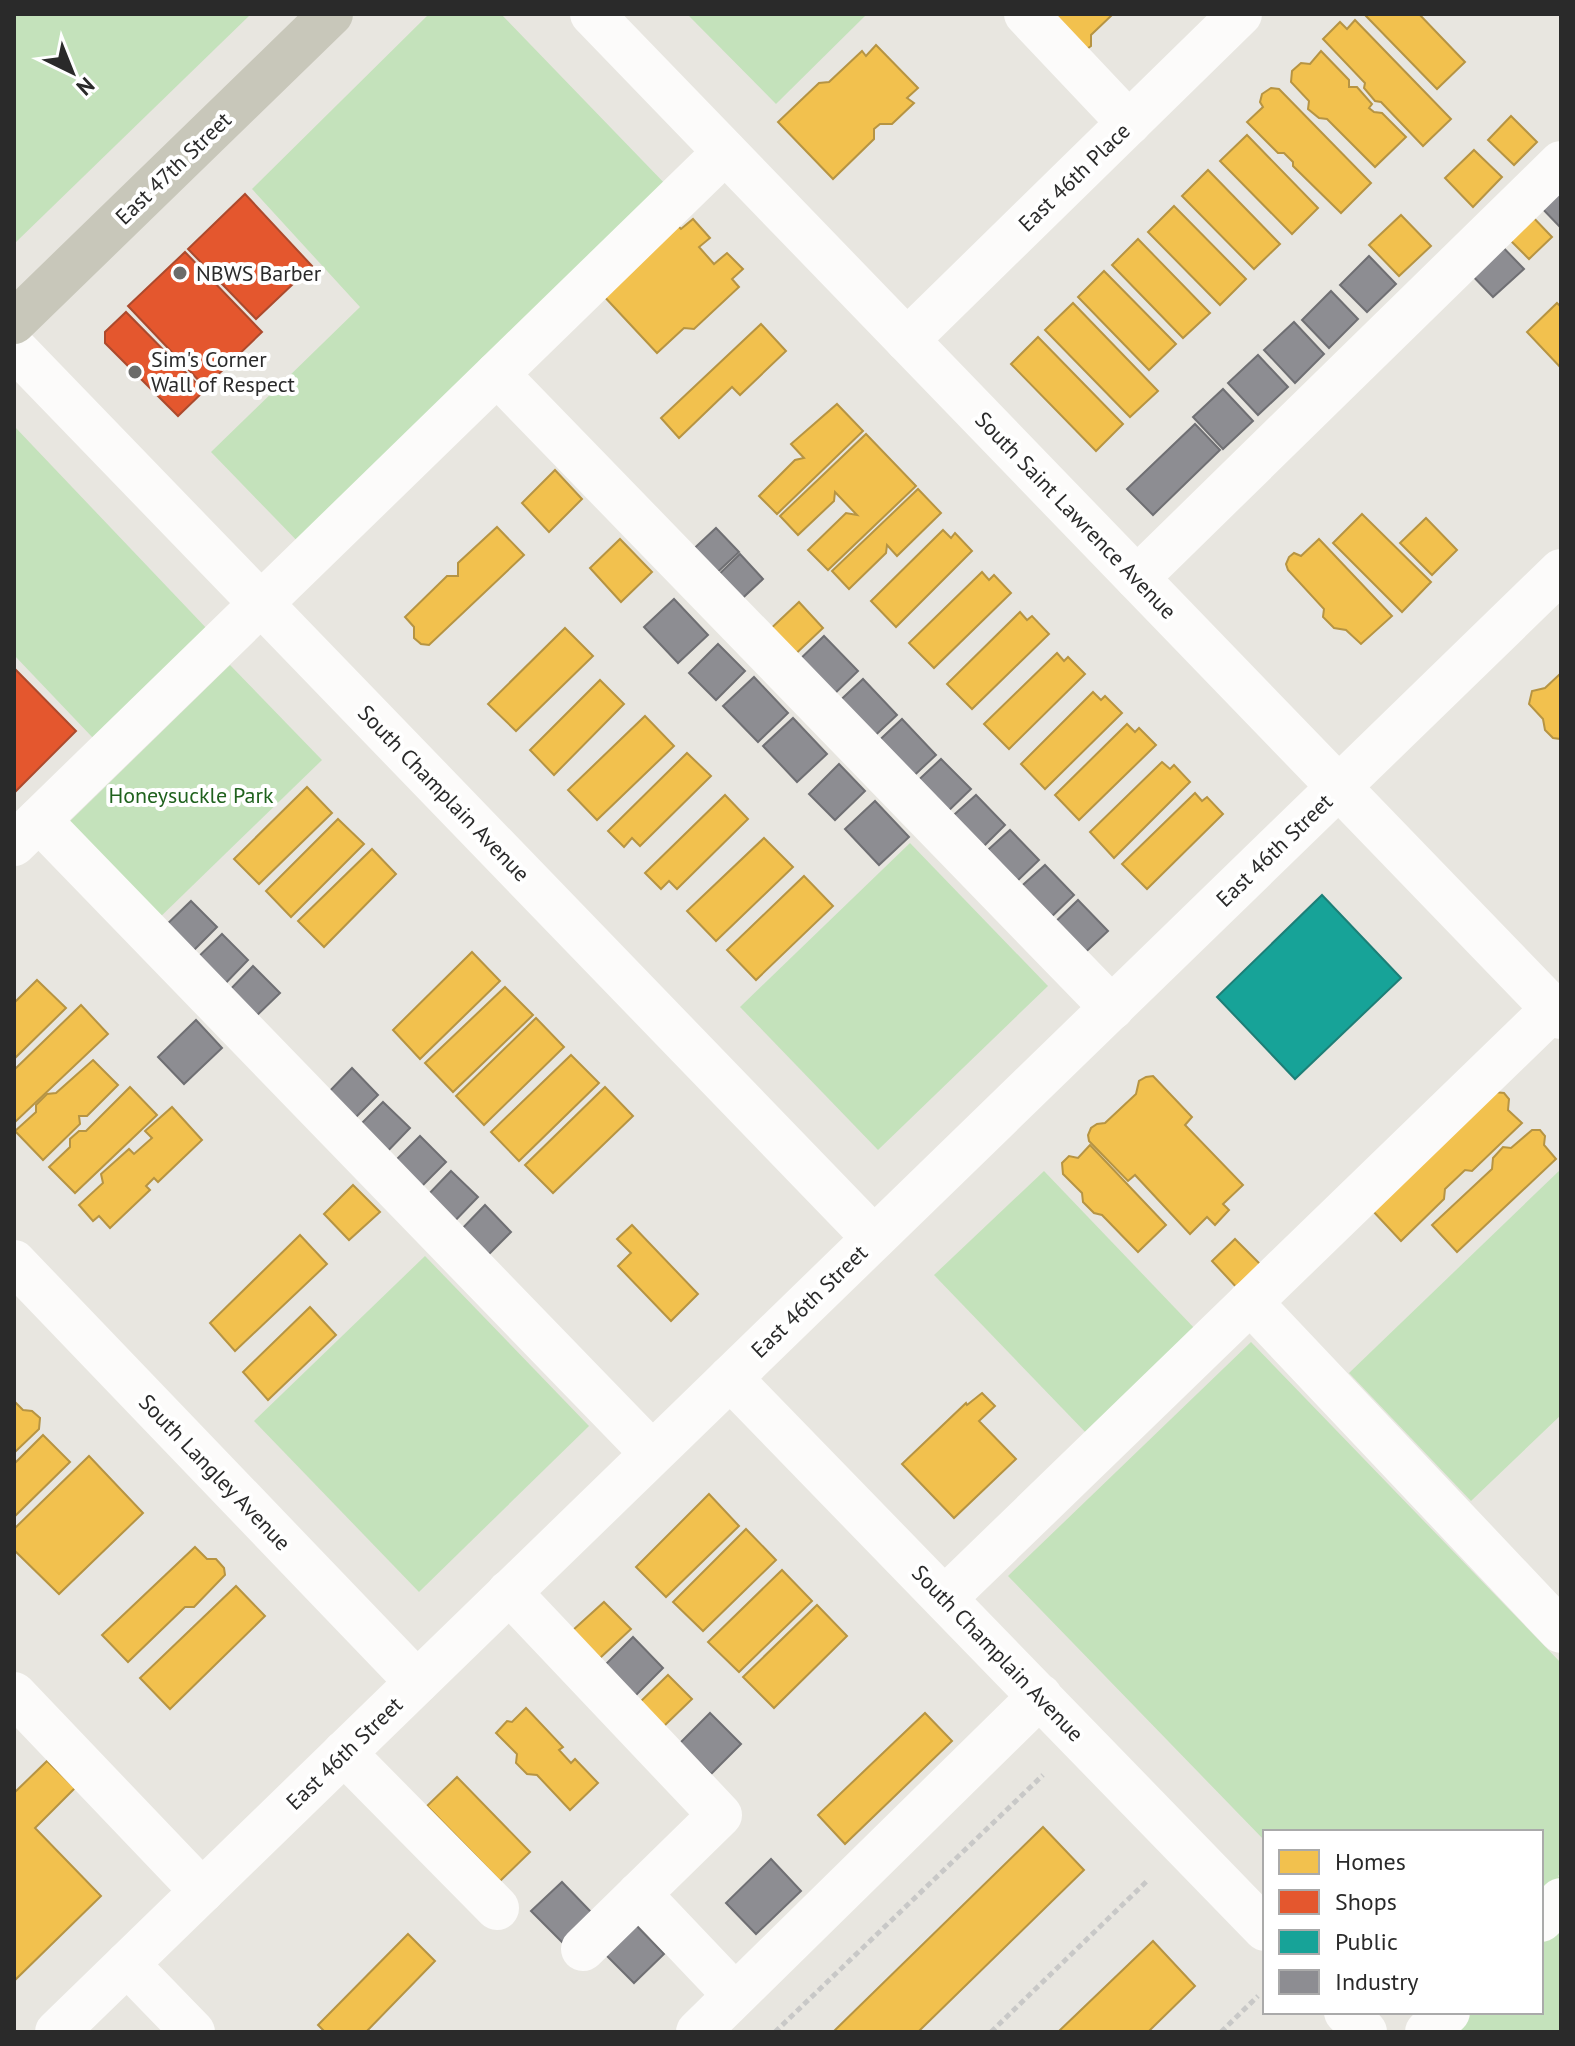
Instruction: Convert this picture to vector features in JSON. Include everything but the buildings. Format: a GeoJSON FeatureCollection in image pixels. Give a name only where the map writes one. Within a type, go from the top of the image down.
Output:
{"type":"FeatureCollection","features":[{"type":"Feature","properties":{"kind":"main road","name":"East 47th Street"},"geometry":{"type":"LineString","coordinates":[[14,322],[331,14]]}},
{"type":"Feature","properties":{"kind":"street","name":"South Saint Lawrence Avenue"},"geometry":{"type":"LineString","coordinates":[[592,14],[1557,1013]]}},
{"type":"Feature","properties":{"kind":"street"},"geometry":{"type":"LineString","coordinates":[[1026,14],[1129,123]]}},
{"type":"Feature","properties":{"kind":"street","name":"East 46th Place"},"geometry":{"type":"LineString","coordinates":[[907,340],[1240,14]]}},
{"type":"Feature","properties":{"kind":"street"},"geometry":{"type":"LineString","coordinates":[[652,1453],[27,832],[725,152]]}},
{"type":"Feature","properties":{"kind":"street"},"geometry":{"type":"LineString","coordinates":[[1137,578],[1561,163]]}},
{"type":"Feature","properties":{"kind":"street","name":"South Champlain Avenue"},"geometry":{"type":"LineString","coordinates":[[14,348],[874,1238]]}},
{"type":"Feature","properties":{"kind":"street"},"geometry":{"type":"LineString","coordinates":[[497,374],[1112,1008]]}},
{"type":"Feature","properties":{"kind":"street","name":"East 46th Street"},"geometry":{"type":"LineString","coordinates":[[57,2032],[1559,575]]}},
{"type":"Feature","properties":{"kind":"street"},"geometry":{"type":"LineString","coordinates":[[945,1598],[1250,1302],[1557,1013]]}},
{"type":"Feature","properties":{"kind":"street","name":"South Langley Avenue"},"geometry":{"type":"LineString","coordinates":[[14,1262],[417,1682]]}},
{"type":"Feature","properties":{"kind":"street"},"geometry":{"type":"LineString","coordinates":[[1250,1302],[1561,1631]]}},
{"type":"Feature","properties":{"kind":"street","name":"South Champlain Avenue"},"geometry":{"type":"LineString","coordinates":[[730,1378],[1263,1927]]}},
{"type":"Feature","properties":{"kind":"street"},"geometry":{"type":"LineString","coordinates":[[509,1592],[720,1815],[583,1949]]}},
{"type":"Feature","properties":{"kind":"street"},"geometry":{"type":"LineString","coordinates":[[14,1694],[202,1891]]}},
{"type":"Feature","properties":{"kind":"street"},"geometry":{"type":"LineString","coordinates":[[698,2032],[1040,1696]]}},
{"type":"Feature","properties":{"kind":"street"},"geometry":{"type":"LineString","coordinates":[[344,1753],[497,1908]]}},
{"type":"Feature","properties":{"kind":"street"},"geometry":{"type":"LineString","coordinates":[[639,1894],[735,1995]]}},
{"type":"Feature","properties":{"kind":"street"},"geometry":{"type":"LineString","coordinates":[[1543,1918],[1561,1900]]}},
{"type":"Feature","properties":{"kind":"street"},"geometry":{"type":"LineString","coordinates":[[127,1964],[193,2032]]}},
{"type":"Feature","properties":{"kind":"street"},"geometry":{"type":"LineString","coordinates":[[1348,2014],[1365,2032]]}},
{"type":"Feature","properties":{"kind":"street"},"geometry":{"type":"LineString","coordinates":[[1427,2032],[1446,2014]]}},
{"type":"Feature","properties":{"kind":"path"},"geometry":{"type":"LineString","coordinates":[[775,2032],[1043,1775]]}},
{"type":"Feature","properties":{"kind":"path"},"geometry":{"type":"LineString","coordinates":[[991,2032],[1147,1881]]}},
{"type":"Feature","properties":{"kind":"path"},"geometry":{"type":"LineString","coordinates":[[1221,2032],[1258,1996]]}},
{"type":"Feature","properties":{"kind":"green space"},"geometry":{"type":"Polygon","coordinates":[[[14,14],[251,14],[14,244],[14,14]]]}},
{"type":"Feature","properties":{"kind":"green space"},"geometry":{"type":"Polygon","coordinates":[[[429,14],[501,14],[670,189],[304,548],[211,452],[360,307],[252,189],[429,14]]]}},
{"type":"Feature","properties":{"kind":"green space"},"geometry":{"type":"Polygon","coordinates":[[[687,14],[867,14],[776,104],[687,14]]]}},
{"type":"Feature","properties":{"kind":"green space"},"geometry":{"type":"Polygon","coordinates":[[[14,426],[209,631],[93,738],[14,655],[14,426]]]}},
{"type":"Feature","properties":{"kind":"green space","name":"Honeysuckle Park"},"geometry":{"type":"Polygon","coordinates":[[[230,665],[322,760],[153,924],[61,830],[230,665]]]}},
{"type":"Feature","properties":{"kind":"green space"},"geometry":{"type":"Polygon","coordinates":[[[910,843],[1048,986],[878,1150],[740,1007],[910,843]]]}},
{"type":"Feature","properties":{"kind":"green space"},"geometry":{"type":"Polygon","coordinates":[[[1561,1169],[1561,1415],[1471,1501],[1349,1373],[1561,1169]]]}},
{"type":"Feature","properties":{"kind":"green space"},"geometry":{"type":"Polygon","coordinates":[[[1044,1171],[1198,1332],[1089,1436],[934,1275],[1044,1171]]]}},
{"type":"Feature","properties":{"kind":"green space"},"geometry":{"type":"Polygon","coordinates":[[[425,1256],[589,1426],[419,1592],[254,1421],[425,1256]]]}},
{"type":"Feature","properties":{"kind":"green space"},"geometry":{"type":"Polygon","coordinates":[[[1251,1342],[1561,1663],[1561,1873],[1558,1876],[1561,1880],[1561,2032],[1449,2032],[1432,2014],[1543,2014],[1543,1830],[1263,1830],[1263,1839],[1008,1576],[1251,1342]]]}},
{"type":"Feature","properties":{"kind":"place","name":"NBWS Barber"},"geometry":{"type":"Point","coordinates":[180,273]}},
{"type":"Feature","properties":{"kind":"place","name":"Sim's Corner Wall of Respect"},"geometry":{"type":"Point","coordinates":[135,372]}}]}
